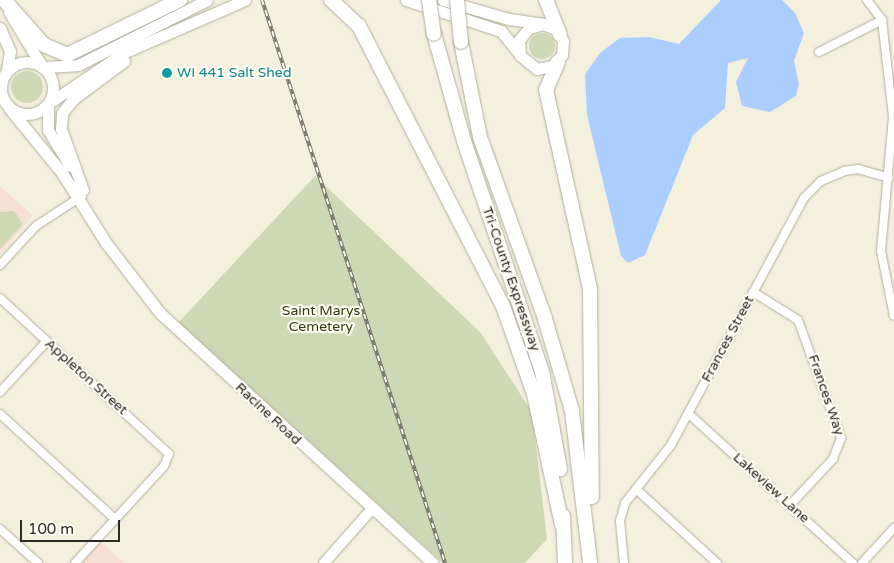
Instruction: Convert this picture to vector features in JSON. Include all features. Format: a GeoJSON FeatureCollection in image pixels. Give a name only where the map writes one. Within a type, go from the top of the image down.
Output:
{"type":"FeatureCollection","features":[{"type":"Feature","properties":{"kind":"highway"},"geometry":{"type":"LineString","coordinates":[[4,0],[44,45],[67,55],[180,0]]}},
{"type":"Feature","properties":{"kind":"highway"},"geometry":{"type":"LineString","coordinates":[[331,0],[359,26],[503,306],[534,394],[562,525]]}},
{"type":"Feature","properties":{"kind":"highway","name":"Tri-County Expressway"},"geometry":{"type":"LineString","coordinates":[[429,0],[434,34],[464,141],[547,390],[559,460],[565,563]]}},
{"type":"Feature","properties":{"kind":"highway","name":"Tri-County Expressway"},"geometry":{"type":"LineString","coordinates":[[457,0],[461,42],[480,137],[563,376],[582,470],[590,563]]}},
{"type":"Feature","properties":{"kind":"highway"},"geometry":{"type":"LineString","coordinates":[[546,0],[560,34]]}},
{"type":"Feature","properties":{"kind":"highway"},"geometry":{"type":"LineString","coordinates":[[558,62],[547,82],[548,103],[580,231],[591,313],[592,504],[585,516]]}},
{"type":"Feature","properties":{"kind":"main road"},"geometry":{"type":"LineString","coordinates":[[7,70],[28,62],[42,66],[78,65],[207,0]]}},
{"type":"Feature","properties":{"kind":"main road"},"geometry":{"type":"LineString","coordinates":[[0,28],[10,51],[1,94],[9,108],[34,114],[138,48],[245,0]]}},
{"type":"Feature","properties":{"kind":"main road"},"geometry":{"type":"LineString","coordinates":[[406,0],[501,31],[520,55],[538,69],[558,62],[564,48],[560,34],[543,24],[443,0]]}},
{"type":"Feature","properties":{"kind":"main road"},"geometry":{"type":"LineString","coordinates":[[0,1],[52,80],[48,104]]}},
{"type":"Feature","properties":{"kind":"main road"},"geometry":{"type":"LineString","coordinates":[[520,55],[523,33],[543,24]]}},
{"type":"Feature","properties":{"kind":"main road"},"geometry":{"type":"LineString","coordinates":[[82,194],[61,129],[62,113],[73,99],[138,48]]}},
{"type":"Feature","properties":{"kind":"main road","name":"Racine Road"},"geometry":{"type":"LineString","coordinates":[[48,104],[48,130],[82,194],[116,254],[174,328],[372,510],[433,563]]}},
{"type":"Feature","properties":{"kind":"main road","name":"Racine Road"},"geometry":{"type":"LineString","coordinates":[[9,108],[82,194]]}},
{"type":"Feature","properties":{"kind":"street"},"geometry":{"type":"LineString","coordinates":[[867,0],[882,20],[894,128],[880,251],[894,316]]}},
{"type":"Feature","properties":{"kind":"street"},"geometry":{"type":"LineString","coordinates":[[819,52],[882,20]]}},
{"type":"Feature","properties":{"kind":"street","name":"Frances Street"},"geometry":{"type":"LineString","coordinates":[[624,563],[621,515],[636,489],[666,453],[689,414],[753,292],[814,186],[851,169],[889,178]]}},
{"type":"Feature","properties":{"kind":"street"},"geometry":{"type":"LineString","coordinates":[[0,265],[36,226],[82,194]]}},
{"type":"Feature","properties":{"kind":"street","name":"Frances Way"},"geometry":{"type":"LineString","coordinates":[[753,292],[798,320],[842,438],[836,455],[790,505]]}},
{"type":"Feature","properties":{"kind":"street","name":"Appleton Street"},"geometry":{"type":"LineString","coordinates":[[0,298],[169,457],[116,519]]}},
{"type":"Feature","properties":{"kind":"street"},"geometry":{"type":"LineString","coordinates":[[0,392],[47,341]]}},
{"type":"Feature","properties":{"kind":"street"},"geometry":{"type":"LineString","coordinates":[[0,414],[116,519],[75,563]]}},
{"type":"Feature","properties":{"kind":"street","name":"Lakeview Lane"},"geometry":{"type":"LineString","coordinates":[[689,414],[853,563]]}},
{"type":"Feature","properties":{"kind":"street"},"geometry":{"type":"LineString","coordinates":[[636,489],[717,563]]}},
{"type":"Feature","properties":{"kind":"street"},"geometry":{"type":"LineString","coordinates":[[324,563],[372,510]]}},
{"type":"Feature","properties":{"kind":"street"},"geometry":{"type":"LineString","coordinates":[[862,563],[894,528]]}},
{"type":"Feature","properties":{"kind":"street"},"geometry":{"type":"LineString","coordinates":[[0,529],[38,563]]}},
{"type":"Feature","properties":{"kind":"shaded area"},"geometry":{"type":"Polygon","coordinates":[[[0,187],[33,215],[0,254],[0,187]]]}},
{"type":"Feature","properties":{"kind":"shaded area"},"geometry":{"type":"Polygon","coordinates":[[[101,542],[124,563],[82,563],[101,542]]]}},
{"type":"Feature","properties":{"kind":"green space"},"geometry":{"type":"Polygon","coordinates":[[[542,33],[551,37],[555,46],[551,55],[542,59],[533,55],[529,46],[533,37],[542,33]]]}},
{"type":"Feature","properties":{"kind":"green space"},"geometry":{"type":"Polygon","coordinates":[[[27,71],[38,76],[43,87],[38,98],[27,103],[16,98],[11,87],[16,76],[27,71]]]}},
{"type":"Feature","properties":{"kind":"green space","name":"Saint Marys Cemetery"},"geometry":{"type":"Polygon","coordinates":[[[315,176],[480,332],[532,412],[547,539],[525,563],[443,563],[178,323],[315,176]]]}},
{"type":"Feature","properties":{"kind":"green space"},"geometry":{"type":"Polygon","coordinates":[[[14,211],[23,224],[0,249],[0,212],[14,211]]]}},
{"type":"Feature","properties":{"kind":"water"},"geometry":{"type":"Polygon","coordinates":[[[721,0],[782,0],[795,13],[804,33],[794,61],[799,84],[796,96],[770,112],[742,106],[736,82],[748,58],[728,63],[725,108],[693,135],[645,255],[628,263],[621,256],[587,115],[585,74],[601,52],[620,38],[649,37],[679,44],[721,0]]]}},
{"type":"Feature","properties":{"kind":"railway"},"geometry":{"type":"LineString","coordinates":[[262,0],[445,563]]}},
{"type":"Feature","properties":{"kind":"place","name":"WI 441 Salt Shed"},"geometry":{"type":"Point","coordinates":[167,73]}}]}
